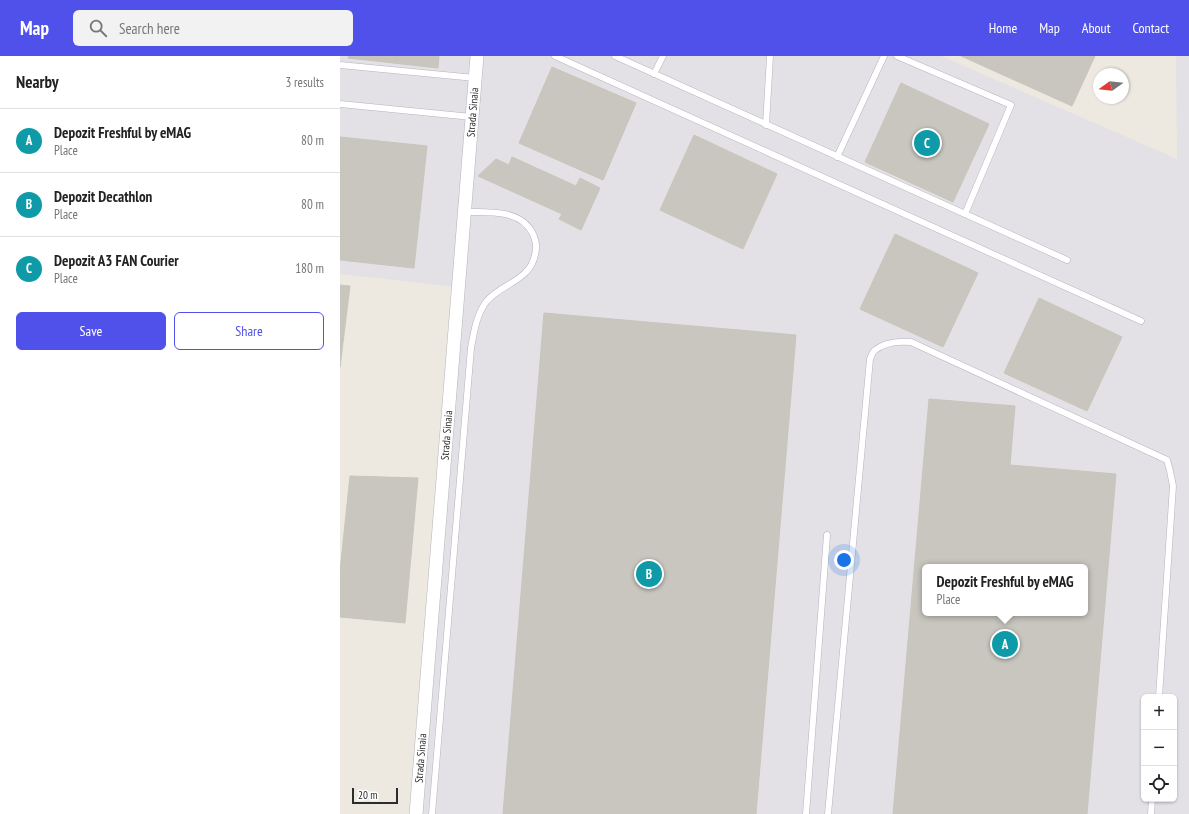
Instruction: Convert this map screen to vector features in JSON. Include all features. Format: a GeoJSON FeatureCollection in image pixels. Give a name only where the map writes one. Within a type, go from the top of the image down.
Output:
{"type":"FeatureCollection","features":[{"type":"Feature","properties":{"kind":"street","name":"Strada Sinaia"},"geometry":{"type":"LineString","coordinates":[[416,814],[477,56]]}},
{"type":"Feature","properties":{"kind":"lane"},"geometry":{"type":"LineString","coordinates":[[555,56],[1141,321]]}},
{"type":"Feature","properties":{"kind":"lane"},"geometry":{"type":"LineString","coordinates":[[615,56],[1067,260]]}},
{"type":"Feature","properties":{"kind":"lane"},"geometry":{"type":"LineString","coordinates":[[654,74],[663,56]]}},
{"type":"Feature","properties":{"kind":"lane"},"geometry":{"type":"LineString","coordinates":[[766,124],[770,56]]}},
{"type":"Feature","properties":{"kind":"lane"},"geometry":{"type":"LineString","coordinates":[[837,157],[884,56]]}},
{"type":"Feature","properties":{"kind":"lane"},"geometry":{"type":"LineString","coordinates":[[897,56],[1011,105],[965,214]]}},
{"type":"Feature","properties":{"kind":"lane"},"geometry":{"type":"LineString","coordinates":[[340,65],[475,78]]}},
{"type":"Feature","properties":{"kind":"lane"},"geometry":{"type":"LineString","coordinates":[[340,104],[472,117]]}},
{"type":"Feature","properties":{"kind":"lane"},"geometry":{"type":"LineString","coordinates":[[432,814],[471,348],[475,324],[486,302],[525,273],[530,267],[534,261],[537,243],[530,228],[517,218],[498,212],[465,212]]}},
{"type":"Feature","properties":{"kind":"lane"},"geometry":{"type":"LineString","coordinates":[[828,814],[870,359],[874,351],[884,345],[899,341],[911,342],[1167,460],[1173,486],[1159,694]]}},
{"type":"Feature","properties":{"kind":"lane"},"geometry":{"type":"LineString","coordinates":[[806,814],[827,534]]}},
{"type":"Feature","properties":{"kind":"lane"},"geometry":{"type":"LineString","coordinates":[[1151,814],[1152,802]]}},
{"type":"Feature","properties":{"kind":"shaded area"},"geometry":{"type":"Polygon","coordinates":[[[340,56],[941,56],[1177,159],[1176,56],[1189,56],[1189,814],[416,814],[458,287],[340,274],[340,56]]]}},
{"type":"Feature","properties":{"kind":"building"},"geometry":{"type":"Polygon","coordinates":[[[349,56],[439,56],[438,68],[348,58],[349,56]]]}},
{"type":"Feature","properties":{"kind":"building"},"geometry":{"type":"Polygon","coordinates":[[[961,56],[1095,56],[1072,106],[961,56]]]}},
{"type":"Feature","properties":{"kind":"building"},"geometry":{"type":"Polygon","coordinates":[[[552,67],[636,103],[603,180],[519,143],[552,67]]]}},
{"type":"Feature","properties":{"kind":"building"},"geometry":{"type":"Polygon","coordinates":[[[901,83],[989,124],[953,202],[865,162],[901,83]]]}},
{"type":"Feature","properties":{"kind":"building"},"geometry":{"type":"Polygon","coordinates":[[[694,135],[777,174],[743,249],[660,210],[694,135]]]}},
{"type":"Feature","properties":{"kind":"building"},"geometry":{"type":"Polygon","coordinates":[[[340,137],[427,146],[414,268],[340,260],[340,137]]]}},
{"type":"Feature","properties":{"kind":"building"},"geometry":{"type":"Polygon","coordinates":[[[512,157],[576,186],[580,178],[600,188],[581,230],[559,219],[562,214],[478,176],[496,159],[509,165],[512,157]]]}},
{"type":"Feature","properties":{"kind":"building"},"geometry":{"type":"Polygon","coordinates":[[[895,234],[978,273],[943,347],[860,309],[895,234]]]}},
{"type":"Feature","properties":{"kind":"building"},"geometry":{"type":"Polygon","coordinates":[[[340,285],[350,286],[340,367],[340,285]]]}},
{"type":"Feature","properties":{"kind":"building"},"geometry":{"type":"Polygon","coordinates":[[[1039,298],[1122,337],[1087,411],[1004,373],[1039,298]]]}},
{"type":"Feature","properties":{"kind":"building"},"geometry":{"type":"Polygon","coordinates":[[[544,313],[796,335],[756,814],[503,814],[544,313]]]}},
{"type":"Feature","properties":{"kind":"building"},"geometry":{"type":"Polygon","coordinates":[[[929,399],[1015,406],[1010,465],[1116,474],[1087,814],[893,814],[929,399]]]}},
{"type":"Feature","properties":{"kind":"building"},"geometry":{"type":"Polygon","coordinates":[[[350,476],[418,478],[405,623],[340,617],[340,571],[350,476]]]}},
{"type":"Feature","properties":{"kind":"place","name":"Depozit A3 FAN Courier"},"geometry":{"type":"Point","coordinates":[927,143]}},
{"type":"Feature","properties":{"kind":"place","name":"Depozit Decathlon"},"geometry":{"type":"Point","coordinates":[649,574]}},
{"type":"Feature","properties":{"kind":"place","name":"Depozit Freshful by eMAG"},"geometry":{"type":"Point","coordinates":[1005,644]}}]}
